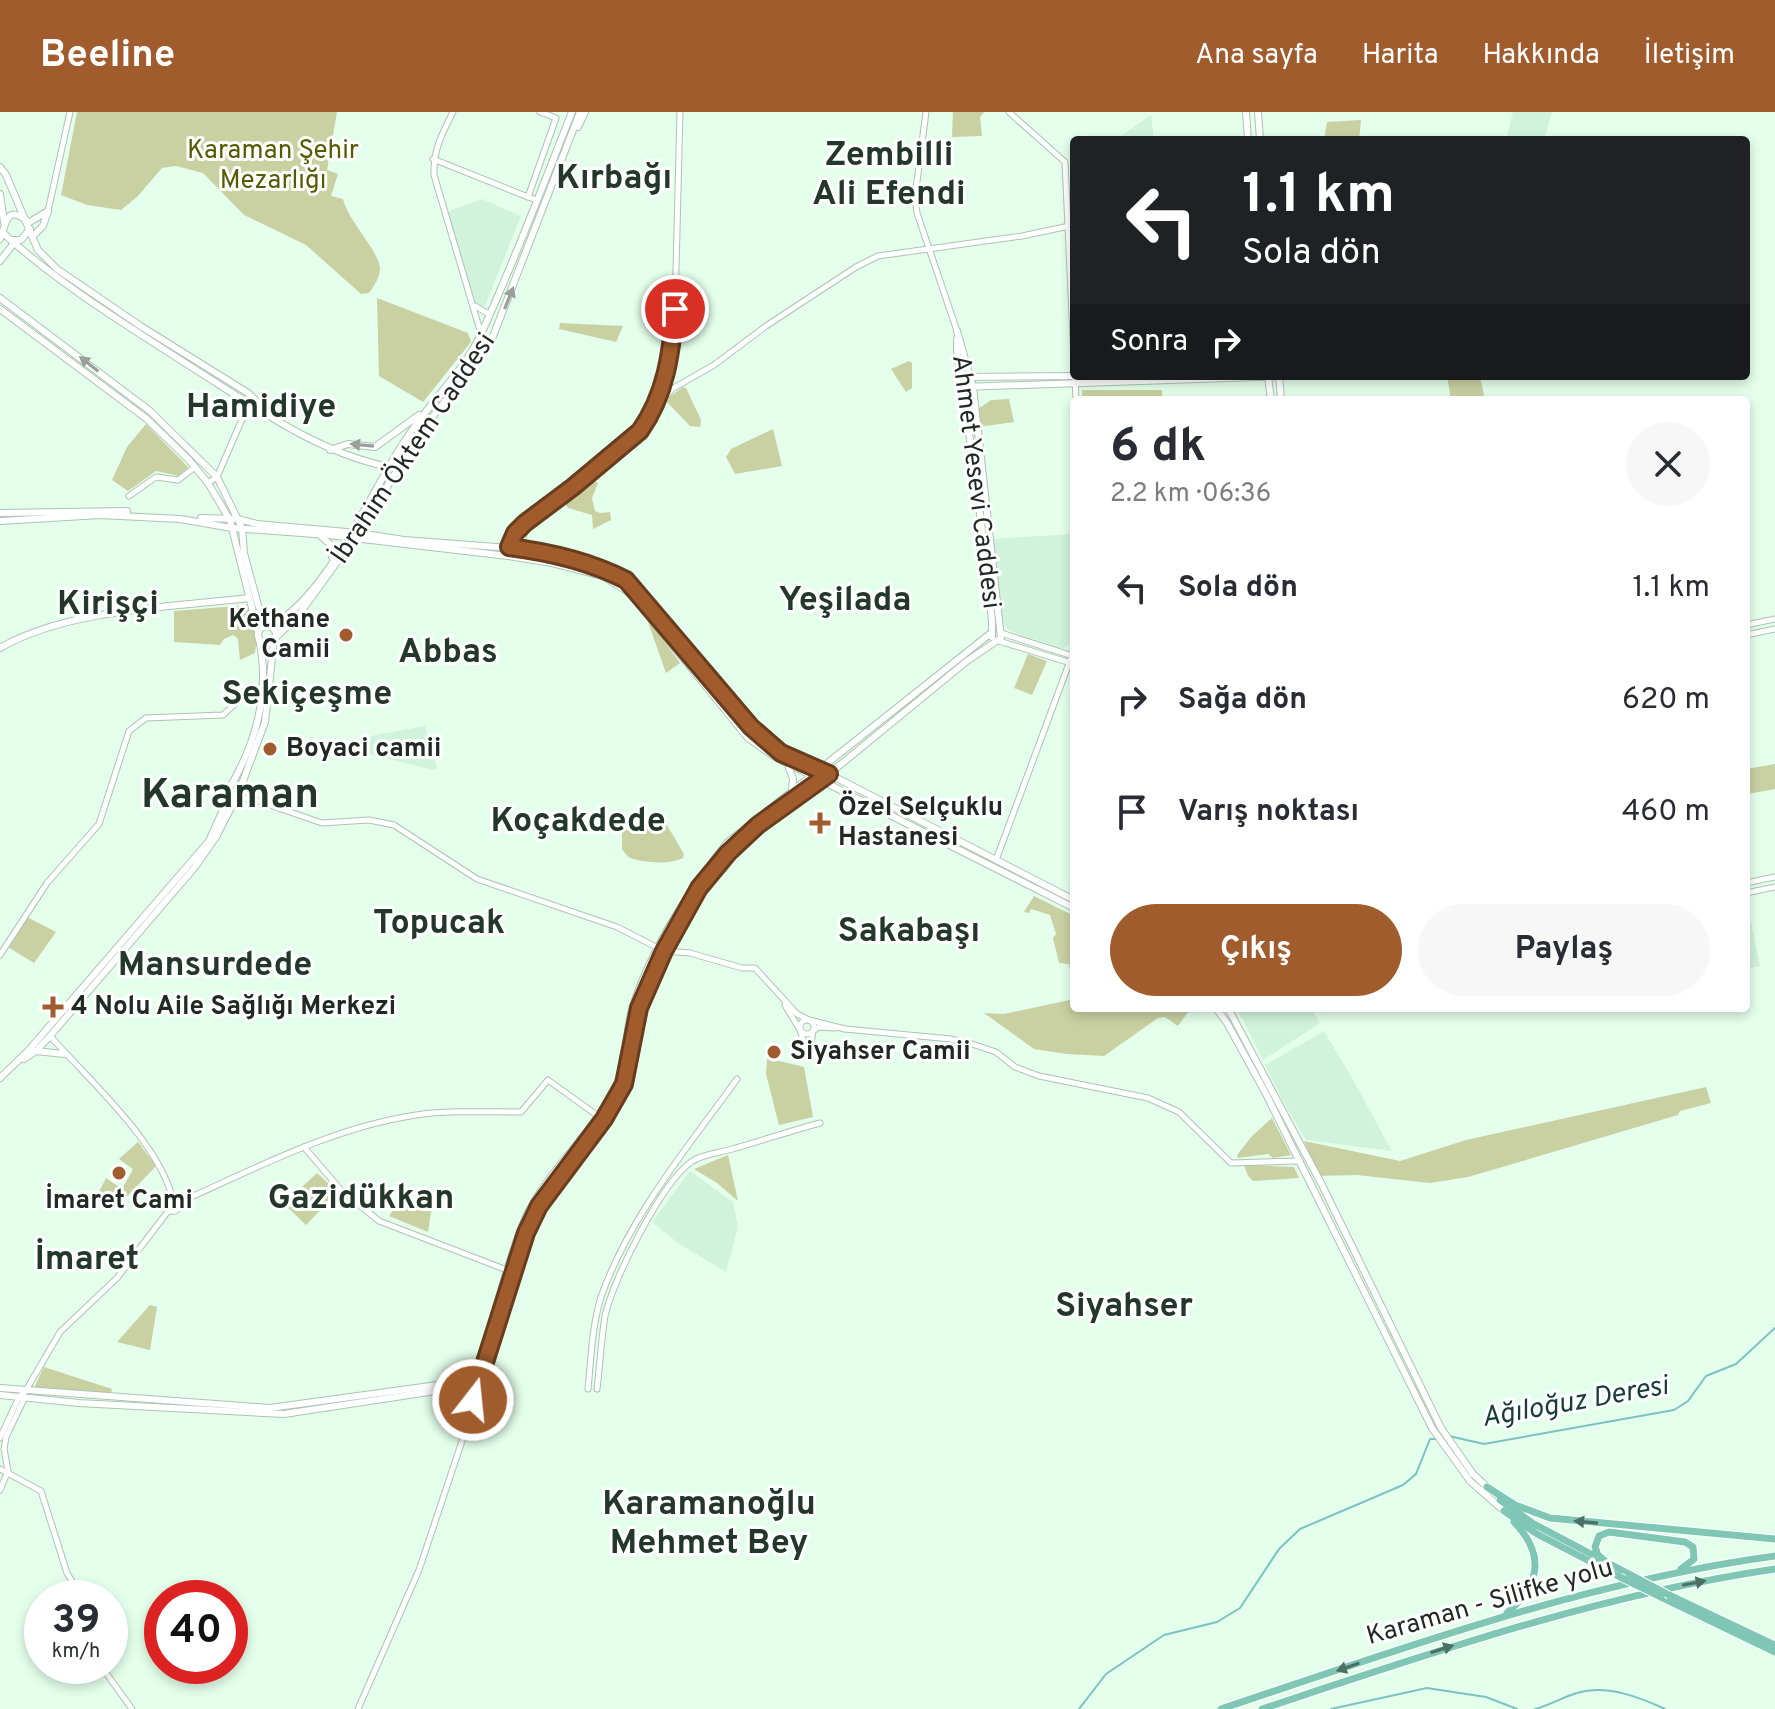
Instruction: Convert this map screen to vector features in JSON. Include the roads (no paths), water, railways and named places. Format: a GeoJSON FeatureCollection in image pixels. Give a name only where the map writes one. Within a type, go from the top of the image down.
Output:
{"type":"FeatureCollection","features":[{"type":"Feature","properties":{"kind":"highway"},"geometry":{"type":"LineString","coordinates":[[1487,1487],[1515,1505],[1550,1518],[1775,1539]]}},
{"type":"Feature","properties":{"kind":"highway"},"geometry":{"type":"LineString","coordinates":[[1487,1487],[1504,1505],[1534,1524],[1606,1562]]}},
{"type":"Feature","properties":{"kind":"highway"},"geometry":{"type":"LineString","coordinates":[[1504,1511],[1537,1534],[1775,1652]]}},
{"type":"Feature","properties":{"kind":"highway"},"geometry":{"type":"LineString","coordinates":[[1503,1617],[1527,1594],[1535,1566],[1532,1545],[1504,1511]]}},
{"type":"Feature","properties":{"kind":"highway"},"geometry":{"type":"LineString","coordinates":[[1625,1576],[1598,1555],[1595,1547],[1599,1536],[1609,1532],[1668,1538],[1693,1547],[1694,1559],[1690,1564],[1663,1575]]}},
{"type":"Feature","properties":{"kind":"highway","name":"Karaman - Silifke yolu"},"geometry":{"type":"LineString","coordinates":[[1221,1709],[1572,1597],[1663,1575],[1775,1556]]}},
{"type":"Feature","properties":{"kind":"highway","name":"Karaman - Silifke yolu"},"geometry":{"type":"LineString","coordinates":[[1262,1709],[1487,1634],[1566,1612],[1668,1588],[1775,1569]]}},
{"type":"Feature","properties":{"kind":"highway"},"geometry":{"type":"LineString","coordinates":[[1665,1596],[1775,1645]]}},
{"type":"Feature","properties":{"kind":"main road","name":"İbrahim Öktem Caddesi"},"geometry":{"type":"LineString","coordinates":[[270,626],[286,618],[300,604],[353,536],[389,467],[481,334],[570,112]]}},
{"type":"Feature","properties":{"kind":"main road","name":"İbrahim Öktem Caddesi"},"geometry":{"type":"LineString","coordinates":[[275,639],[298,616],[423,429],[490,344],[583,112]]}},
{"type":"Feature","properties":{"kind":"main road"},"geometry":{"type":"LineString","coordinates":[[1246,112],[1248,136]]}},
{"type":"Feature","properties":{"kind":"main road"},"geometry":{"type":"LineString","coordinates":[[1258,112],[1260,136]]}},
{"type":"Feature","properties":{"kind":"main road"},"geometry":{"type":"LineString","coordinates":[[0,167],[38,250],[57,269],[250,399],[276,420],[330,450],[389,467]]}},
{"type":"Feature","properties":{"kind":"main road"},"geometry":{"type":"LineString","coordinates":[[0,194],[4,222],[1,236],[114,316],[250,399]]}},
{"type":"Feature","properties":{"kind":"main road"},"geometry":{"type":"LineString","coordinates":[[4,222],[14,215],[29,227],[43,226],[48,211]]}},
{"type":"Feature","properties":{"kind":"main road"},"geometry":{"type":"LineString","coordinates":[[12,241],[21,240],[29,227],[48,211]]}},
{"type":"Feature","properties":{"kind":"main road"},"geometry":{"type":"LineString","coordinates":[[0,261],[12,241]]}},
{"type":"Feature","properties":{"kind":"main road"},"geometry":{"type":"LineString","coordinates":[[0,298],[150,411],[217,477],[234,519],[232,528],[259,636],[264,670],[256,730],[234,781],[230,799]]}},
{"type":"Feature","properties":{"kind":"main road"},"geometry":{"type":"LineString","coordinates":[[0,309],[147,419],[195,467],[242,528],[244,553],[258,605],[276,632],[265,722],[209,841],[36,1051],[14,1064]]}},
{"type":"Feature","properties":{"kind":"main road"},"geometry":{"type":"LineString","coordinates":[[489,314],[500,320]]}},
{"type":"Feature","properties":{"kind":"main road","name":"Ahmet Yesevi Caddesi"},"geometry":{"type":"LineString","coordinates":[[661,950],[705,871],[727,843],[991,633],[977,487],[960,376],[957,331]]}},
{"type":"Feature","properties":{"kind":"main road","name":"Ahmet Yesevi Caddesi"},"geometry":{"type":"LineString","coordinates":[[661,950],[699,888],[728,853],[758,825],[829,774],[1000,637],[973,387],[957,331]]}},
{"type":"Feature","properties":{"kind":"main road"},"geometry":{"type":"LineString","coordinates":[[481,334],[490,344]]}},
{"type":"Feature","properties":{"kind":"main road"},"geometry":{"type":"LineString","coordinates":[[960,376],[1070,376]]}},
{"type":"Feature","properties":{"kind":"main road"},"geometry":{"type":"LineString","coordinates":[[962,387],[1182,380]]}},
{"type":"Feature","properties":{"kind":"main road"},"geometry":{"type":"LineString","coordinates":[[330,450],[348,444],[375,447],[416,418],[433,400]]}},
{"type":"Feature","properties":{"kind":"main road"},"geometry":{"type":"LineString","coordinates":[[0,513],[114,510],[234,519],[519,557],[603,576],[625,589],[646,611],[748,738],[787,765],[1070,906]]}},
{"type":"Feature","properties":{"kind":"main road"},"geometry":{"type":"LineString","coordinates":[[0,521],[121,515],[180,519],[232,528],[509,547],[607,571],[631,584],[744,721],[781,753],[829,774],[1070,898]]}},
{"type":"Feature","properties":{"kind":"main road"},"geometry":{"type":"LineString","coordinates":[[319,535],[331,545],[332,561]]}},
{"type":"Feature","properties":{"kind":"main road"},"geometry":{"type":"LineString","coordinates":[[0,648],[41,628],[72,621],[249,598]]}},
{"type":"Feature","properties":{"kind":"main road"},"geometry":{"type":"LineString","coordinates":[[259,636],[263,626],[270,626]]}},
{"type":"Feature","properties":{"kind":"main road"},"geometry":{"type":"LineString","coordinates":[[991,633],[996,631],[1000,637]]}},
{"type":"Feature","properties":{"kind":"main road"},"geometry":{"type":"LineString","coordinates":[[259,636],[266,644],[275,639]]}},
{"type":"Feature","properties":{"kind":"main road"},"geometry":{"type":"LineString","coordinates":[[787,765],[793,779],[792,790]]}},
{"type":"Feature","properties":{"kind":"main road"},"geometry":{"type":"LineString","coordinates":[[474,1385],[466,1382],[488,1338],[525,1219],[540,1191],[598,1116],[618,1082],[632,1009],[661,950]]}},
{"type":"Feature","properties":{"kind":"main road"},"geometry":{"type":"LineString","coordinates":[[474,1385],[526,1233],[539,1206],[604,1119],[624,1084],[639,1008],[661,950]]}},
{"type":"Feature","properties":{"kind":"main road"},"geometry":{"type":"LineString","coordinates":[[1219,1012],[1244,1052],[1300,1161],[1432,1428],[1470,1481],[1504,1511]]}},
{"type":"Feature","properties":{"kind":"main road"},"geometry":{"type":"LineString","coordinates":[[1232,1012],[1321,1183],[1441,1428],[1473,1474],[1487,1487]]}},
{"type":"Feature","properties":{"kind":"main road"},"geometry":{"type":"LineString","coordinates":[[0,1078],[47,1034]]}},
{"type":"Feature","properties":{"kind":"main road"},"geometry":{"type":"LineString","coordinates":[[28,1051],[65,1054]]}},
{"type":"Feature","properties":{"kind":"main road"},"geometry":{"type":"LineString","coordinates":[[0,1395],[270,1408],[445,1384],[476,1374],[474,1385]]}},
{"type":"Feature","properties":{"kind":"main road"},"geometry":{"type":"LineString","coordinates":[[0,1388],[23,1396],[79,1403],[284,1414],[474,1385]]}},
{"type":"Feature","properties":{"kind":"street"},"geometry":{"type":"LineString","coordinates":[[48,211],[70,112]]}},
{"type":"Feature","properties":{"kind":"street"},"geometry":{"type":"LineString","coordinates":[[453,112],[437,144],[433,159],[434,175],[481,334]]}},
{"type":"Feature","properties":{"kind":"street"},"geometry":{"type":"LineString","coordinates":[[528,197],[556,118],[540,112]]}},
{"type":"Feature","properties":{"kind":"street"},"geometry":{"type":"LineString","coordinates":[[654,411],[664,386],[674,317],[680,112]]}},
{"type":"Feature","properties":{"kind":"street","name":"Ahmet Yesevi Caddesi"},"geometry":{"type":"LineString","coordinates":[[926,112],[915,197],[917,213],[957,331]]}},
{"type":"Feature","properties":{"kind":"street"},"geometry":{"type":"LineString","coordinates":[[1009,112],[1065,162],[1070,292]]}},
{"type":"Feature","properties":{"kind":"street"},"geometry":{"type":"LineString","coordinates":[[433,159],[537,200]]}},
{"type":"Feature","properties":{"kind":"street"},"geometry":{"type":"LineString","coordinates":[[508,556],[515,533],[640,431],[672,389],[714,365],[769,324],[856,267],[878,256],[1070,226]]}},
{"type":"Feature","properties":{"kind":"street"},"geometry":{"type":"LineString","coordinates":[[475,306],[489,314]]}},
{"type":"Feature","properties":{"kind":"street"},"geometry":{"type":"LineString","coordinates":[[1076,380],[1076,396]]}},
{"type":"Feature","properties":{"kind":"street"},"geometry":{"type":"LineString","coordinates":[[208,483],[217,477],[250,399]]}},
{"type":"Feature","properties":{"kind":"street"},"geometry":{"type":"LineString","coordinates":[[129,496],[156,477],[178,480],[195,467]]}},
{"type":"Feature","properties":{"kind":"street"},"geometry":{"type":"LineString","coordinates":[[519,557],[529,520]]}},
{"type":"Feature","properties":{"kind":"street"},"geometry":{"type":"LineString","coordinates":[[1750,624],[1775,619]]}},
{"type":"Feature","properties":{"kind":"street"},"geometry":{"type":"LineString","coordinates":[[1750,634],[1775,629]]}},
{"type":"Feature","properties":{"kind":"street"},"geometry":{"type":"LineString","coordinates":[[1000,637],[1070,657]]}},
{"type":"Feature","properties":{"kind":"street"},"geometry":{"type":"LineString","coordinates":[[996,860],[1070,666]]}},
{"type":"Feature","properties":{"kind":"street"},"geometry":{"type":"LineString","coordinates":[[0,955],[47,883],[99,824],[129,731],[137,722],[146,718],[223,715],[248,692],[262,688]]}},
{"type":"Feature","properties":{"kind":"street"},"geometry":{"type":"LineString","coordinates":[[230,799],[258,801],[322,823],[369,820],[394,825],[477,879],[617,927],[661,950],[690,953],[742,968],[755,968],[797,1014],[845,1029]]}},
{"type":"Feature","properties":{"kind":"street"},"geometry":{"type":"LineString","coordinates":[[1750,882],[1775,877]]}},
{"type":"Feature","properties":{"kind":"street"},"geometry":{"type":"LineString","coordinates":[[1750,892],[1775,887]]}},
{"type":"Feature","properties":{"kind":"street"},"geometry":{"type":"LineString","coordinates":[[780,997],[800,1030],[809,1058],[814,1025],[809,1020]]}},
{"type":"Feature","properties":{"kind":"street"},"geometry":{"type":"LineString","coordinates":[[800,1030],[801,1022],[809,1020]]}},
{"type":"Feature","properties":{"kind":"street"},"geometry":{"type":"LineString","coordinates":[[800,1030],[806,1035],[819,1027],[845,1029],[951,1039],[972,1044],[996,1052],[1015,1067],[1039,1076],[1148,1098],[1179,1112],[1231,1163],[1300,1161]]}},
{"type":"Feature","properties":{"kind":"street"},"geometry":{"type":"LineString","coordinates":[[47,1034],[103,1093],[144,1144],[168,1179],[176,1203]]}},
{"type":"Feature","properties":{"kind":"street"},"geometry":{"type":"LineString","coordinates":[[588,1389],[601,1298],[617,1257],[651,1202],[737,1079]]}},
{"type":"Feature","properties":{"kind":"street"},"geometry":{"type":"LineString","coordinates":[[0,1438],[60,1332],[117,1278],[169,1210],[168,1204],[189,1198],[304,1147],[382,1122],[416,1115],[521,1112],[548,1080],[598,1116]]}},
{"type":"Feature","properties":{"kind":"street"},"geometry":{"type":"LineString","coordinates":[[597,1389],[605,1316],[610,1301],[625,1263],[648,1221],[683,1170],[694,1160],[713,1153],[820,1123]]}},
{"type":"Feature","properties":{"kind":"street"},"geometry":{"type":"LineString","coordinates":[[304,1147],[340,1189],[379,1221],[507,1270]]}},
{"type":"Feature","properties":{"kind":"street"},"geometry":{"type":"LineString","coordinates":[[358,1709],[421,1565],[465,1432],[474,1385]]}},
{"type":"Feature","properties":{"kind":"street"},"geometry":{"type":"LineString","coordinates":[[0,1490],[8,1471],[4,1449],[6,1437],[23,1396]]}},
{"type":"Feature","properties":{"kind":"street"},"geometry":{"type":"LineString","coordinates":[[0,1469],[41,1491],[71,1580]]}},
{"type":"Feature","properties":{"kind":"street"},"geometry":{"type":"LineString","coordinates":[[114,1684],[132,1709]]}},
{"type":"Feature","properties":{"kind":"waterway","name":"Ağıloğuz Deresi"},"geometry":{"type":"LineString","coordinates":[[1449,1436],[1484,1444],[1674,1410],[1688,1401],[1706,1376],[1736,1364],[1775,1328]]}},
{"type":"Feature","properties":{"kind":"waterway","name":"Ağıloğuz Deresi"},"geometry":{"type":"LineString","coordinates":[[1079,1709],[1106,1674],[1164,1635],[1217,1622],[1240,1608],[1279,1549],[1300,1529],[1403,1485],[1416,1474],[1430,1439],[1435,1439]]}},
{"type":"Feature","properties":{"kind":"waterway"},"geometry":{"type":"LineString","coordinates":[[1331,1709],[1427,1688],[1486,1697],[1517,1709]]}},
{"type":"Feature","properties":{"kind":"waterway"},"geometry":{"type":"LineString","coordinates":[[1535,1709],[1577,1693],[1599,1690],[1633,1696],[1665,1709]]}},
{"type":"Feature","properties":{"kind":"place","name":"Kethane Camii"},"geometry":{"type":"Point","coordinates":[346,635]}},
{"type":"Feature","properties":{"kind":"place","name":"Boyaci camii"},"geometry":{"type":"Point","coordinates":[270,749]}},
{"type":"Feature","properties":{"kind":"place","name":"Özel Selçuklu Hastanesi"},"geometry":{"type":"Point","coordinates":[820,823]}},
{"type":"Feature","properties":{"kind":"place","name":"4 Nolu Aile Sağlığı Merkezi"},"geometry":{"type":"Point","coordinates":[53,1007]}},
{"type":"Feature","properties":{"kind":"place","name":"Siyahser Camii"},"geometry":{"type":"Point","coordinates":[774,1052]}},
{"type":"Feature","properties":{"kind":"place","name":"İmaret Cami"},"geometry":{"type":"Point","coordinates":[119,1173]}},
{"type":"Feature","properties":{"kind":"district","name":"Zembilli Ali Efendi"},"geometry":{"type":"Point","coordinates":[889,176]}},
{"type":"Feature","properties":{"kind":"district","name":"Kırbağı"},"geometry":{"type":"Point","coordinates":[614,179]}},
{"type":"Feature","properties":{"kind":"district","name":"Hamidiye"},"geometry":{"type":"Point","coordinates":[261,408]}},
{"type":"Feature","properties":{"kind":"district","name":"Yeşilada"},"geometry":{"type":"Point","coordinates":[845,601]}},
{"type":"Feature","properties":{"kind":"district","name":"Kirişçi"},"geometry":{"type":"Point","coordinates":[108,605]}},
{"type":"Feature","properties":{"kind":"district","name":"Abbas"},"geometry":{"type":"Point","coordinates":[448,653]}},
{"type":"Feature","properties":{"kind":"district","name":"Sekiçeşme"},"geometry":{"type":"Point","coordinates":[307,695]}},
{"type":"Feature","properties":{"kind":"district","name":"Karaman"},"geometry":{"type":"Point","coordinates":[230,796]}},
{"type":"Feature","properties":{"kind":"district","name":"Koçakdede"},"geometry":{"type":"Point","coordinates":[578,822]}},
{"type":"Feature","properties":{"kind":"district","name":"Topucak"},"geometry":{"type":"Point","coordinates":[439,924]}},
{"type":"Feature","properties":{"kind":"district","name":"Sakabaşı"},"geometry":{"type":"Point","coordinates":[909,932]}},
{"type":"Feature","properties":{"kind":"district","name":"Mansurdede"},"geometry":{"type":"Point","coordinates":[215,966]}},
{"type":"Feature","properties":{"kind":"district","name":"Gazidükkan"},"geometry":{"type":"Point","coordinates":[361,1199]}},
{"type":"Feature","properties":{"kind":"district","name":"İmaret"},"geometry":{"type":"Point","coordinates":[87,1260]}},
{"type":"Feature","properties":{"kind":"district","name":"Siyahser"},"geometry":{"type":"Point","coordinates":[1124,1307]}},
{"type":"Feature","properties":{"kind":"district","name":"Karamanoğlu Mehmet Bey"},"geometry":{"type":"Point","coordinates":[709,1524]}},
{"type":"Feature","properties":{"kind":"park label","name":"Karaman Şehir Mezarlığı"},"geometry":{"type":"Point","coordinates":[273,166]}}]}
